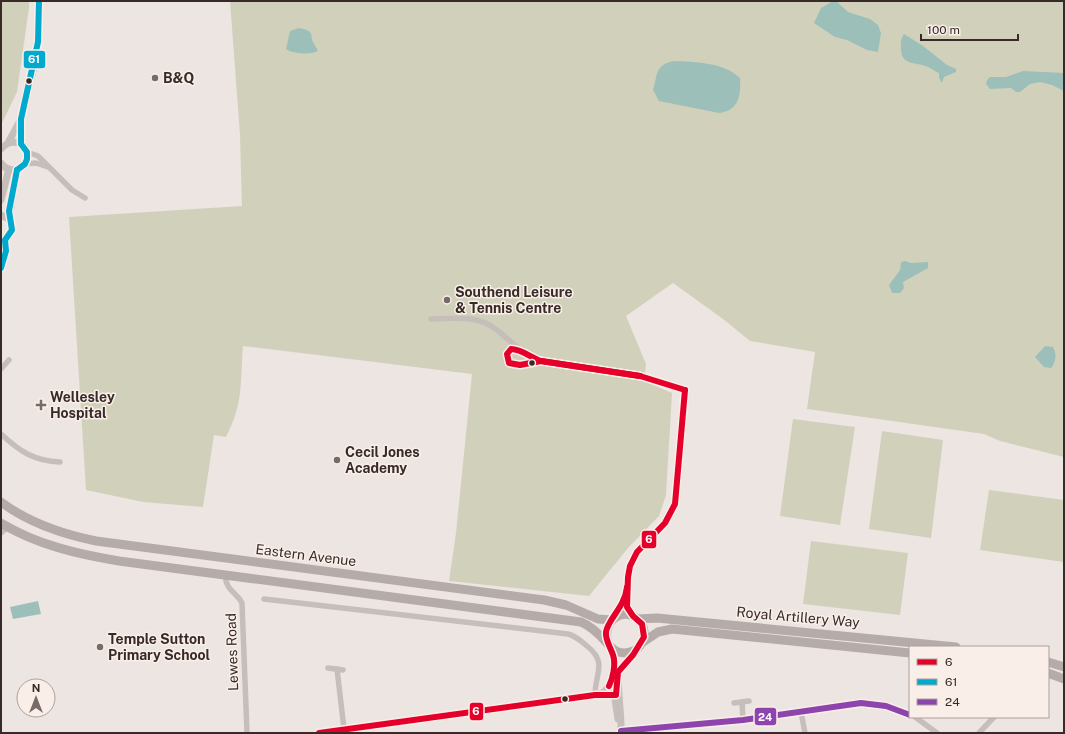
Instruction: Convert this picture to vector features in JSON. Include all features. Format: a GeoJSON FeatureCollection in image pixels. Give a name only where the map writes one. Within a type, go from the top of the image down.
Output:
{"type":"FeatureCollection","features":[{"type":"Feature","properties":{"kind":"main road","name":"Eastern Avenue"},"geometry":{"type":"LineString","coordinates":[[1,502],[44,526],[96,541],[544,600],[566,605],[598,619],[613,619],[626,614],[635,618]]}},
{"type":"Feature","properties":{"kind":"main road"},"geometry":{"type":"LineString","coordinates":[[3,528],[40,542],[87,556],[225,576],[577,622],[592,629],[616,651],[623,653],[632,652],[641,644],[644,630],[635,618]]}},
{"type":"Feature","properties":{"kind":"main road","name":"Royal Artillery Way"},"geometry":{"type":"LineString","coordinates":[[635,618],[658,618],[946,646]]}},
{"type":"Feature","properties":{"kind":"main road"},"geometry":{"type":"LineString","coordinates":[[609,645],[606,630],[613,619]]}},
{"type":"Feature","properties":{"kind":"main road","name":"Royal Artillery Way"},"geometry":{"type":"LineString","coordinates":[[641,644],[658,632],[672,629],[909,653]]}},
{"type":"Feature","properties":{"kind":"main road"},"geometry":{"type":"LineString","coordinates":[[1049,662],[1064,667]]}},
{"type":"Feature","properties":{"kind":"main road"},"geometry":{"type":"LineString","coordinates":[[1049,673],[1064,679]]}},
{"type":"Feature","properties":{"kind":"street"},"geometry":{"type":"LineString","coordinates":[[21,144],[22,119],[38,42],[39,1]]}},
{"type":"Feature","properties":{"kind":"street"},"geometry":{"type":"LineString","coordinates":[[1,149],[8,143],[22,119]]}},
{"type":"Feature","properties":{"kind":"street"},"geometry":{"type":"LineString","coordinates":[[8,143],[17,142],[21,144],[27,152],[38,156],[72,190],[85,198]]}},
{"type":"Feature","properties":{"kind":"street"},"geometry":{"type":"LineString","coordinates":[[25,164],[27,152]]}},
{"type":"Feature","properties":{"kind":"street"},"geometry":{"type":"LineString","coordinates":[[1,163],[8,169],[17,170],[25,164],[36,163],[48,167]]}},
{"type":"Feature","properties":{"kind":"street"},"geometry":{"type":"LineString","coordinates":[[1,200],[8,169]]}},
{"type":"Feature","properties":{"kind":"street"},"geometry":{"type":"LineString","coordinates":[[9,219],[17,170]]}},
{"type":"Feature","properties":{"kind":"street"},"geometry":{"type":"LineString","coordinates":[[1,214],[9,219],[12,224],[11,233],[3,241],[6,251],[1,268]]}},
{"type":"Feature","properties":{"kind":"street"},"geometry":{"type":"LineString","coordinates":[[431,319],[462,318],[483,322],[497,329],[520,350],[540,361]]}},
{"type":"Feature","properties":{"kind":"street"},"geometry":{"type":"LineString","coordinates":[[520,350],[513,349],[509,351],[507,357],[509,362],[520,365],[540,361],[640,376],[685,390],[675,504],[665,523],[642,546],[633,559],[628,577],[626,597],[629,612],[635,618]]}},
{"type":"Feature","properties":{"kind":"street"},"geometry":{"type":"LineString","coordinates":[[1,369],[9,360]]}},
{"type":"Feature","properties":{"kind":"street"},"geometry":{"type":"LineString","coordinates":[[1,434],[16,449],[36,459],[60,462]]}},
{"type":"Feature","properties":{"kind":"street","name":"Lewes Road"},"geometry":{"type":"LineString","coordinates":[[225,576],[228,589],[240,598],[242,603],[247,733]]}},
{"type":"Feature","properties":{"kind":"street"},"geometry":{"type":"LineString","coordinates":[[613,619],[626,597]]}},
{"type":"Feature","properties":{"kind":"street"},"geometry":{"type":"LineString","coordinates":[[264,599],[568,634],[579,639],[598,656],[600,664],[595,695]]}},
{"type":"Feature","properties":{"kind":"street"},"geometry":{"type":"LineString","coordinates":[[595,695],[604,691],[615,681],[618,672],[641,644]]}},
{"type":"Feature","properties":{"kind":"street"},"geometry":{"type":"LineString","coordinates":[[609,645],[614,657],[614,696],[622,732]]}},
{"type":"Feature","properties":{"kind":"street"},"geometry":{"type":"LineString","coordinates":[[328,668],[340,670],[344,729]]}},
{"type":"Feature","properties":{"kind":"street"},"geometry":{"type":"LineString","coordinates":[[615,681],[621,707],[622,732]]}},
{"type":"Feature","properties":{"kind":"street"},"geometry":{"type":"LineString","coordinates":[[319,733],[595,695],[614,696]]}},
{"type":"Feature","properties":{"kind":"street"},"geometry":{"type":"LineString","coordinates":[[734,703],[749,701]]}},
{"type":"Feature","properties":{"kind":"street"},"geometry":{"type":"LineString","coordinates":[[742,702],[743,720]]}},
{"type":"Feature","properties":{"kind":"street"},"geometry":{"type":"LineString","coordinates":[[622,732],[743,720],[843,705],[868,704],[892,707],[909,714]]}},
{"type":"Feature","properties":{"kind":"street"},"geometry":{"type":"LineString","coordinates":[[801,712],[805,733]]}},
{"type":"Feature","properties":{"kind":"street"},"geometry":{"type":"LineString","coordinates":[[916,718],[937,733]]}},
{"type":"Feature","properties":{"kind":"street"},"geometry":{"type":"LineString","coordinates":[[979,733],[993,718]]}},
{"type":"Feature","properties":{"kind":"green space"},"geometry":{"type":"Polygon","coordinates":[[[1,1],[29,1],[29,8],[17,92],[1,125],[1,1]]]}},
{"type":"Feature","properties":{"kind":"green space"},"geometry":{"type":"Polygon","coordinates":[[[230,1],[1064,1],[1064,457],[1000,441],[984,434],[807,409],[815,352],[750,341],[723,319],[673,283],[626,316],[646,364],[644,381],[672,393],[666,495],[659,516],[628,548],[589,596],[449,581],[456,533],[472,374],[243,346],[240,392],[236,414],[226,437],[214,435],[203,507],[143,502],[86,490],[69,217],[242,206],[240,135],[230,1]]]}},
{"type":"Feature","properties":{"kind":"green space"},"geometry":{"type":"Polygon","coordinates":[[[793,419],[855,427],[840,525],[780,516],[793,419]]]}},
{"type":"Feature","properties":{"kind":"green space"},"geometry":{"type":"Polygon","coordinates":[[[882,431],[943,440],[931,538],[869,529],[882,431]]]}},
{"type":"Feature","properties":{"kind":"green space"},"geometry":{"type":"Polygon","coordinates":[[[989,490],[1064,500],[1064,562],[980,550],[989,490]]]}},
{"type":"Feature","properties":{"kind":"green space"},"geometry":{"type":"Polygon","coordinates":[[[811,541],[908,553],[900,615],[803,604],[811,541]]]}},
{"type":"Feature","properties":{"kind":"water"},"geometry":{"type":"Polygon","coordinates":[[[833,1],[836,1],[848,12],[870,19],[878,25],[881,33],[878,52],[867,50],[847,40],[835,37],[814,23],[821,8],[833,1]]]}},
{"type":"Feature","properties":{"kind":"water"},"geometry":{"type":"Polygon","coordinates":[[[299,28],[307,30],[311,33],[312,40],[318,51],[302,53],[289,51],[286,49],[290,31],[299,28]]]}},
{"type":"Feature","properties":{"kind":"water"},"geometry":{"type":"Polygon","coordinates":[[[904,34],[923,46],[947,65],[956,69],[956,72],[944,77],[942,83],[939,78],[939,73],[927,67],[906,61],[901,50],[901,40],[904,34]]]}},
{"type":"Feature","properties":{"kind":"water"},"geometry":{"type":"Polygon","coordinates":[[[673,61],[717,66],[726,69],[740,78],[739,96],[735,106],[726,112],[719,113],[659,101],[653,90],[658,72],[660,68],[673,61]]]}},
{"type":"Feature","properties":{"kind":"water"},"geometry":{"type":"Polygon","coordinates":[[[1023,71],[1064,73],[1064,91],[1052,85],[1040,82],[1030,84],[1020,92],[1016,92],[1011,88],[990,89],[986,84],[990,77],[1006,77],[1023,71]]]}},
{"type":"Feature","properties":{"kind":"water"},"geometry":{"type":"Polygon","coordinates":[[[905,261],[911,263],[928,262],[928,268],[903,282],[904,288],[900,293],[892,293],[889,285],[900,270],[901,262],[905,261]]]}},
{"type":"Feature","properties":{"kind":"water"},"geometry":{"type":"Polygon","coordinates":[[[1045,346],[1053,347],[1055,352],[1055,361],[1051,368],[1044,367],[1035,357],[1045,346]]]}},
{"type":"Feature","properties":{"kind":"water"},"geometry":{"type":"Polygon","coordinates":[[[38,601],[41,614],[13,619],[10,607],[38,601]]]}},
{"type":"Feature","properties":{"kind":"transit line","name":"61"},"geometry":{"type":"LineString","coordinates":[[17,170],[25,164],[27,159],[27,152],[21,144],[21,119],[38,42],[39,1]]}},
{"type":"Feature","properties":{"kind":"transit line","name":"61"},"geometry":{"type":"LineString","coordinates":[[1,268],[6,251],[5,240],[12,230],[9,211],[17,170]]}},
{"type":"Feature","properties":{"kind":"transit line","name":"6"},"geometry":{"type":"LineString","coordinates":[[511,349],[519,350],[541,361],[520,365],[509,363],[507,354],[511,349]]}},
{"type":"Feature","properties":{"kind":"transit line","name":"6"},"geometry":{"type":"LineString","coordinates":[[541,361],[640,376]]}},
{"type":"Feature","properties":{"kind":"transit line","name":"6"},"geometry":{"type":"LineString","coordinates":[[541,361],[640,376]]}},
{"type":"Feature","properties":{"kind":"transit line","name":"6"},"geometry":{"type":"LineString","coordinates":[[640,376],[685,390]]}},
{"type":"Feature","properties":{"kind":"transit line","name":"6"},"geometry":{"type":"LineString","coordinates":[[319,733],[595,695],[616,695],[618,672],[633,655],[644,637],[642,624],[633,616],[627,607],[630,566],[637,552],[665,523],[675,504],[685,390]]}},
{"type":"Feature","properties":{"kind":"transit line","name":"6"},"geometry":{"type":"LineString","coordinates":[[609,686],[613,675],[614,663],[613,655],[606,638],[606,632],[607,627],[623,601],[627,587]]}},
{"type":"Feature","properties":{"kind":"transit line","name":"24"},"geometry":{"type":"LineString","coordinates":[[622,733],[621,731],[743,720],[861,703],[886,706],[909,715]]}},
{"type":"Feature","properties":{"kind":"place","name":"B&Q"},"geometry":{"type":"Point","coordinates":[155,78]}},
{"type":"Feature","properties":{"kind":"place","name":"Southend Leisure & Tennis Centre"},"geometry":{"type":"Point","coordinates":[447,300]}},
{"type":"Feature","properties":{"kind":"place","name":"Wellesley Hospital"},"geometry":{"type":"Point","coordinates":[41,405]}},
{"type":"Feature","properties":{"kind":"place","name":"Cecil Jones Academy"},"geometry":{"type":"Point","coordinates":[337,460]}},
{"type":"Feature","properties":{"kind":"place","name":"Temple Sutton Primary School"},"geometry":{"type":"Point","coordinates":[100,647]}}]}
